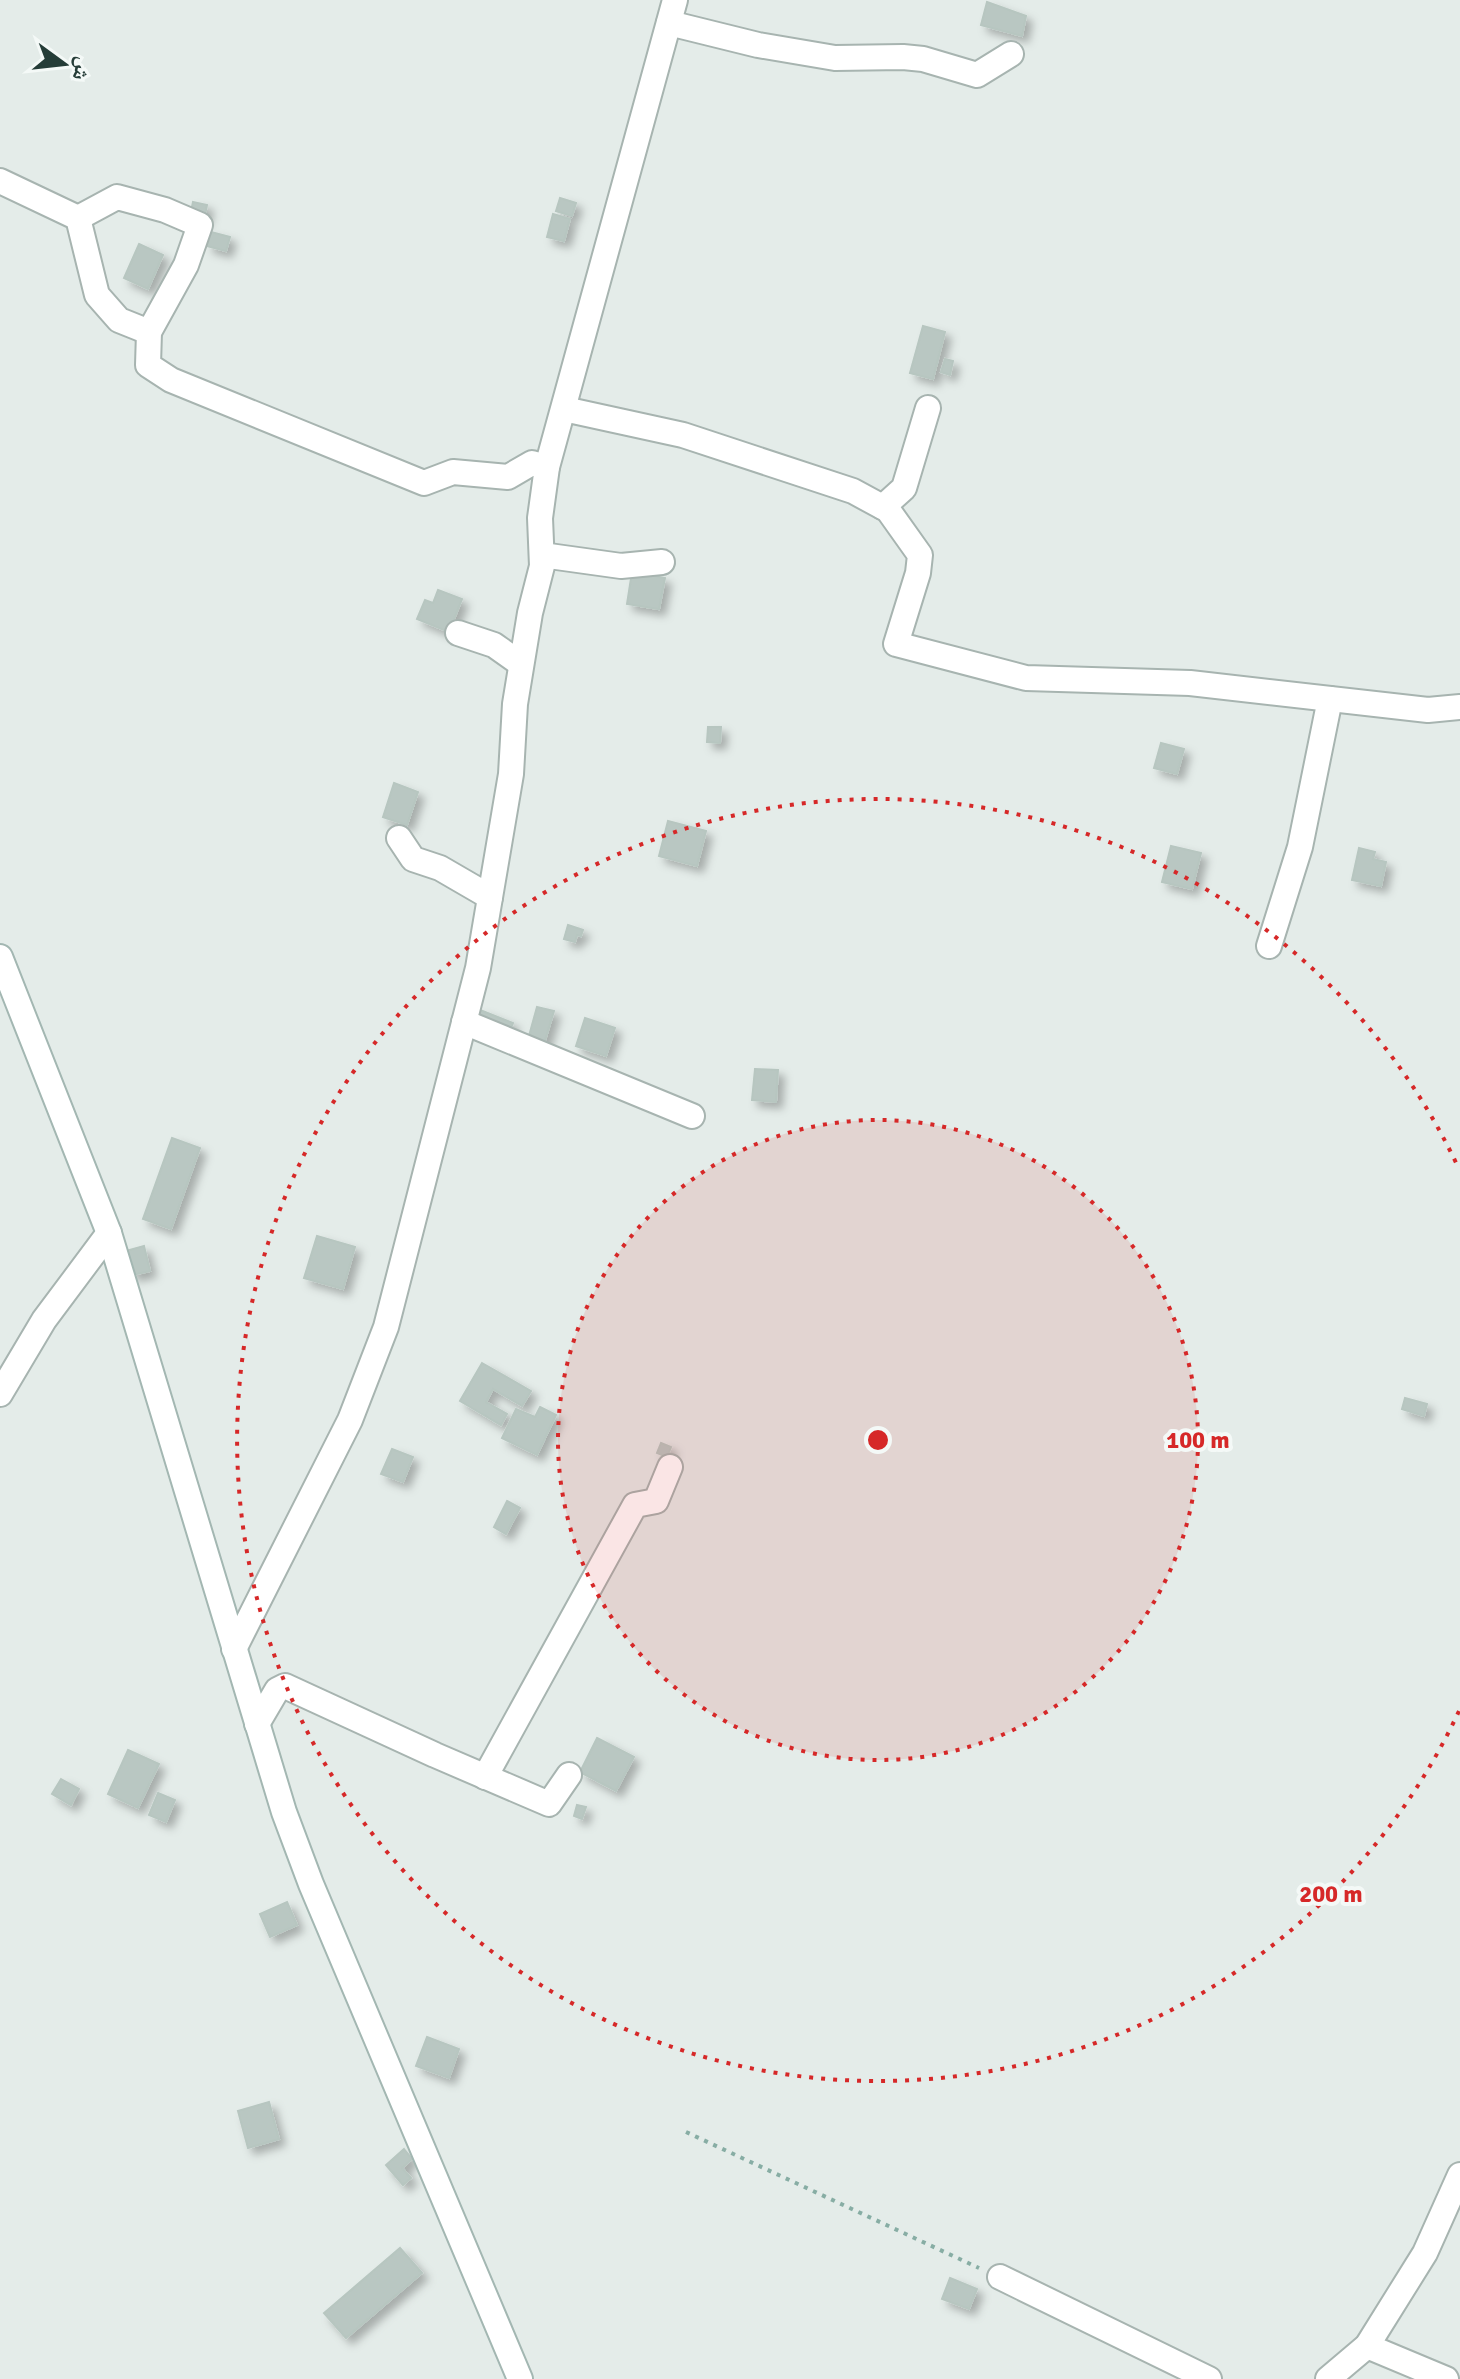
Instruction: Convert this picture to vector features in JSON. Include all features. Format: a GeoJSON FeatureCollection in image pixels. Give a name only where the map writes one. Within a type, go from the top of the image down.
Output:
{"type":"FeatureCollection","features":[{"type":"Feature","properties":{"kind":"street"},"geometry":{"type":"LineString","coordinates":[[234,1649],[350,1420],[386,1327],[478,968],[511,774],[521,664],[542,566],[540,518],[547,467],[672,12],[758,45],[835,58],[923,59],[977,75],[1011,54]]}},
{"type":"Feature","properties":{"kind":"street"},"geometry":{"type":"LineString","coordinates":[[0,181],[78,218]]}},
{"type":"Feature","properties":{"kind":"street"},"geometry":{"type":"LineString","coordinates":[[78,218],[117,197],[165,210],[200,225],[186,265],[149,332],[148,365],[171,380],[424,483],[453,472],[508,477],[532,463],[547,467]]}},
{"type":"Feature","properties":{"kind":"street"},"geometry":{"type":"LineString","coordinates":[[78,218],[97,295],[119,320],[149,332]]}},
{"type":"Feature","properties":{"kind":"street"},"geometry":{"type":"LineString","coordinates":[[883,507],[904,488],[928,408]]}},
{"type":"Feature","properties":{"kind":"street"},"geometry":{"type":"LineString","coordinates":[[564,409],[683,435],[853,491],[888,510],[920,555],[918,573],[896,644],[1026,678],[1190,683],[1428,710],[1460,707]]}},
{"type":"Feature","properties":{"kind":"street"},"geometry":{"type":"LineString","coordinates":[[542,555],[621,566],[662,562]]}},
{"type":"Feature","properties":{"kind":"street"},"geometry":{"type":"LineString","coordinates":[[458,633],[494,645],[521,664]]}},
{"type":"Feature","properties":{"kind":"street"},"geometry":{"type":"LineString","coordinates":[[1269,946],[1300,847],[1330,699]]}},
{"type":"Feature","properties":{"kind":"street"},"geometry":{"type":"LineString","coordinates":[[399,838],[413,859],[440,868],[490,897]]}},
{"type":"Feature","properties":{"kind":"street"},"geometry":{"type":"LineString","coordinates":[[0,957],[109,1233],[284,1812],[311,1884],[520,2379]]}},
{"type":"Feature","properties":{"kind":"street"},"geometry":{"type":"LineString","coordinates":[[464,1022],[692,1116]]}},
{"type":"Feature","properties":{"kind":"street"},"geometry":{"type":"LineString","coordinates":[[0,1394],[44,1320],[109,1233]]}},
{"type":"Feature","properties":{"kind":"street"},"geometry":{"type":"LineString","coordinates":[[485,1777],[635,1505],[656,1501],[670,1467]]}},
{"type":"Feature","properties":{"kind":"street"},"geometry":{"type":"LineString","coordinates":[[257,1724],[277,1690],[285,1686],[549,1804],[569,1775]]}},
{"type":"Feature","properties":{"kind":"street"},"geometry":{"type":"LineString","coordinates":[[1328,2379],[1367,2346],[1425,2253],[1460,2175]]}},
{"type":"Feature","properties":{"kind":"street"},"geometry":{"type":"LineString","coordinates":[[1000,2277],[1209,2379]]}},
{"type":"Feature","properties":{"kind":"street"},"geometry":{"type":"LineString","coordinates":[[1367,2346],[1446,2379]]}},
{"type":"Feature","properties":{"kind":"path"},"geometry":{"type":"LineString","coordinates":[[686,2132],[1000,2277]]}},
{"type":"Feature","properties":{"kind":"building"},"geometry":{"type":"Polygon","coordinates":[[[987,2],[1026,16],[1022,36],[981,25],[987,2]]]}},
{"type":"Feature","properties":{"kind":"building"},"geometry":{"type":"Polygon","coordinates":[[[560,198],[576,203],[572,216],[556,211],[560,198]]]}},
{"type":"Feature","properties":{"kind":"building"},"geometry":{"type":"Polygon","coordinates":[[[193,202],[207,205],[204,220],[190,216],[193,202]]]}},
{"type":"Feature","properties":{"kind":"building"},"geometry":{"type":"Polygon","coordinates":[[[553,214],[570,219],[564,241],[547,237],[553,214]]]}},
{"type":"Feature","properties":{"kind":"building"},"geometry":{"type":"Polygon","coordinates":[[[211,232],[230,237],[226,251],[207,246],[211,232]]]}},
{"type":"Feature","properties":{"kind":"building"},"geometry":{"type":"Polygon","coordinates":[[[139,244],[163,255],[148,289],[124,278],[139,244]]]}},
{"type":"Feature","properties":{"kind":"building"},"geometry":{"type":"Polygon","coordinates":[[[923,326],[945,332],[933,379],[910,373],[923,326]]]}},
{"type":"Feature","properties":{"kind":"building"},"geometry":{"type":"Polygon","coordinates":[[[945,359],[953,361],[950,375],[941,372],[945,359]]]}},
{"type":"Feature","properties":{"kind":"building"},"geometry":{"type":"Polygon","coordinates":[[[632,572],[665,578],[659,609],[627,604],[632,572]]]}},
{"type":"Feature","properties":{"kind":"building"},"geometry":{"type":"Polygon","coordinates":[[[438,590],[462,599],[449,632],[417,619],[425,600],[433,603],[438,590]]]}},
{"type":"Feature","properties":{"kind":"building"},"geometry":{"type":"Polygon","coordinates":[[[708,727],[721,727],[720,743],[707,742],[708,727]]]}},
{"type":"Feature","properties":{"kind":"building"},"geometry":{"type":"Polygon","coordinates":[[[1161,743],[1184,749],[1177,774],[1154,768],[1161,743]]]}},
{"type":"Feature","properties":{"kind":"building"},"geometry":{"type":"Polygon","coordinates":[[[394,783],[418,792],[407,825],[383,817],[394,783]]]}},
{"type":"Feature","properties":{"kind":"building"},"geometry":{"type":"Polygon","coordinates":[[[668,821],[706,831],[697,866],[659,856],[668,821]]]}},
{"type":"Feature","properties":{"kind":"building"},"geometry":{"type":"Polygon","coordinates":[[[1171,846],[1201,853],[1192,889],[1162,882],[1171,846]]]}},
{"type":"Feature","properties":{"kind":"building"},"geometry":{"type":"Polygon","coordinates":[[[1359,848],[1375,852],[1373,859],[1386,862],[1381,886],[1352,880],[1359,848]]]}},
{"type":"Feature","properties":{"kind":"building"},"geometry":{"type":"Polygon","coordinates":[[[568,925],[583,930],[575,942],[564,939],[568,925]]]}},
{"type":"Feature","properties":{"kind":"building"},"geometry":{"type":"Polygon","coordinates":[[[537,1007],[554,1011],[543,1047],[527,1043],[537,1007]]]}},
{"type":"Feature","properties":{"kind":"building"},"geometry":{"type":"Polygon","coordinates":[[[480,1010],[513,1023],[509,1033],[475,1020],[480,1010]]]}},
{"type":"Feature","properties":{"kind":"building"},"geometry":{"type":"Polygon","coordinates":[[[585,1018],[615,1028],[606,1056],[576,1046],[585,1018]]]}},
{"type":"Feature","properties":{"kind":"building"},"geometry":{"type":"Polygon","coordinates":[[[755,1069],[778,1070],[776,1102],[752,1100],[755,1069]]]}},
{"type":"Feature","properties":{"kind":"building"},"geometry":{"type":"Polygon","coordinates":[[[172,1138],[200,1148],[171,1229],[143,1219],[172,1138]]]}},
{"type":"Feature","properties":{"kind":"building"},"geometry":{"type":"Polygon","coordinates":[[[317,1236],[355,1247],[343,1289],[304,1278],[317,1236]]]}},
{"type":"Feature","properties":{"kind":"building"},"geometry":{"type":"Polygon","coordinates":[[[144,1246],[150,1271],[132,1275],[126,1251],[144,1246]]]}},
{"type":"Feature","properties":{"kind":"building"},"geometry":{"type":"Polygon","coordinates":[[[482,1363],[531,1391],[522,1406],[493,1389],[486,1402],[507,1414],[501,1425],[460,1401],[482,1363]]]}},
{"type":"Feature","properties":{"kind":"building"},"geometry":{"type":"Polygon","coordinates":[[[1405,1398],[1427,1404],[1424,1416],[1402,1409],[1405,1398]]]}},
{"type":"Feature","properties":{"kind":"building"},"geometry":{"type":"Polygon","coordinates":[[[540,1407],[556,1415],[537,1455],[502,1438],[516,1409],[535,1417],[540,1407]]]}},
{"type":"Feature","properties":{"kind":"building"},"geometry":{"type":"Polygon","coordinates":[[[661,1443],[671,1447],[667,1457],[657,1453],[661,1443]]]}},
{"type":"Feature","properties":{"kind":"building"},"geometry":{"type":"Polygon","coordinates":[[[392,1449],[413,1457],[403,1482],[381,1474],[392,1449]]]}},
{"type":"Feature","properties":{"kind":"building"},"geometry":{"type":"Polygon","coordinates":[[[507,1501],[520,1508],[506,1534],[494,1527],[507,1501]]]}},
{"type":"Feature","properties":{"kind":"building"},"geometry":{"type":"Polygon","coordinates":[[[597,1738],[634,1757],[616,1791],[580,1772],[597,1738]]]}},
{"type":"Feature","properties":{"kind":"building"},"geometry":{"type":"Polygon","coordinates":[[[128,1750],[159,1764],[138,1808],[108,1794],[128,1750]]]}},
{"type":"Feature","properties":{"kind":"building"},"geometry":{"type":"Polygon","coordinates":[[[61,1779],[79,1789],[71,1805],[52,1794],[61,1779]]]}},
{"type":"Feature","properties":{"kind":"building"},"geometry":{"type":"Polygon","coordinates":[[[158,1793],[175,1800],[166,1822],[149,1815],[158,1793]]]}},
{"type":"Feature","properties":{"kind":"building"},"geometry":{"type":"Polygon","coordinates":[[[577,1805],[586,1807],[582,1819],[574,1816],[577,1805]]]}},
{"type":"Feature","properties":{"kind":"building"},"geometry":{"type":"Polygon","coordinates":[[[287,1902],[297,1925],[270,1937],[260,1914],[287,1902]]]}},
{"type":"Feature","properties":{"kind":"building"},"geometry":{"type":"Polygon","coordinates":[[[427,2037],[459,2049],[449,2078],[416,2066],[427,2037]]]}},
{"type":"Feature","properties":{"kind":"building"},"geometry":{"type":"Polygon","coordinates":[[[269,2102],[279,2139],[248,2148],[238,2111],[269,2102]]]}},
{"type":"Feature","properties":{"kind":"building"},"geometry":{"type":"Polygon","coordinates":[[[404,2149],[412,2159],[402,2168],[411,2178],[403,2185],[386,2165],[404,2149]]]}},
{"type":"Feature","properties":{"kind":"building"},"geometry":{"type":"Polygon","coordinates":[[[400,2248],[422,2273],[346,2338],[324,2313],[400,2248]]]}},
{"type":"Feature","properties":{"kind":"building"},"geometry":{"type":"Polygon","coordinates":[[[950,2278],[977,2289],[969,2309],[942,2299],[950,2278]]]}}]}
